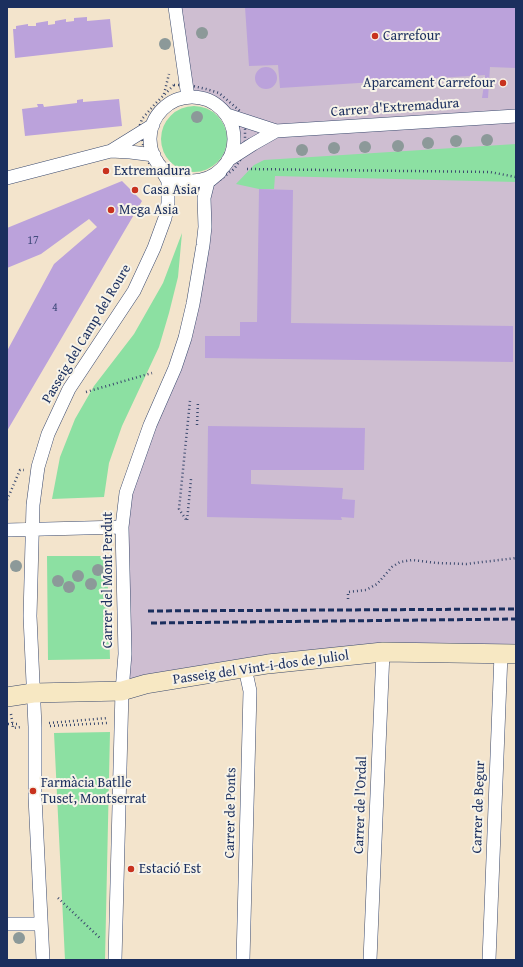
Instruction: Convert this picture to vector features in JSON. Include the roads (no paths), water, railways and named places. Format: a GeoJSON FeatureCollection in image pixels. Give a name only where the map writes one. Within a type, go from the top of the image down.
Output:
{"type":"FeatureCollection","features":[{"type":"Feature","properties":{"kind":"street"},"geometry":{"type":"LineString","coordinates":[[175,7],[187,91]]}},
{"type":"Feature","properties":{"kind":"street"},"geometry":{"type":"LineString","coordinates":[[7,176],[111,151],[130,152],[151,156],[167,173],[192,182],[220,172],[228,160],[234,144],[233,130],[227,115],[213,102],[187,91]]}},
{"type":"Feature","properties":{"kind":"street"},"geometry":{"type":"LineString","coordinates":[[151,156],[150,133],[155,119],[165,106],[187,91]]}},
{"type":"Feature","properties":{"kind":"street","name":"Carrer d'Extremadura"},"geometry":{"type":"LineString","coordinates":[[227,115],[276,131],[516,116]]}},
{"type":"Feature","properties":{"kind":"street"},"geometry":{"type":"LineString","coordinates":[[111,151],[153,125]]}},
{"type":"Feature","properties":{"kind":"street","name":"Carrer d'Extremadura"},"geometry":{"type":"LineString","coordinates":[[228,160],[276,131]]}},
{"type":"Feature","properties":{"kind":"street","name":"Passeig del Camp del Roure"},"geometry":{"type":"LineString","coordinates":[[43,960],[35,797],[30,616],[33,505],[38,467],[48,434],[69,389],[134,291],[154,248],[165,218],[168,203],[168,183],[151,156]]}},
{"type":"Feature","properties":{"kind":"street","name":"Carrer del Mont Perdut"},"geometry":{"type":"LineString","coordinates":[[115,960],[122,691],[125,654],[122,527],[126,493],[150,425],[175,368],[188,325],[203,245],[205,227],[204,198],[206,188],[208,182],[220,172]]}},
{"type":"Feature","properties":{"kind":"street"},"geometry":{"type":"LineString","coordinates":[[7,530],[122,527]]}},
{"type":"Feature","properties":{"kind":"street","name":"Passeig del Vint-i-dos de Juliol"},"geometry":{"type":"LineString","coordinates":[[7,697],[33,693],[122,691],[146,684],[268,664],[383,652],[508,654]]}},
{"type":"Feature","properties":{"kind":"street","name":"Carrer de l'Ordal"},"geometry":{"type":"LineString","coordinates":[[370,960],[383,652]]}},
{"type":"Feature","properties":{"kind":"street","name":"Carrer de Begur"},"geometry":{"type":"LineString","coordinates":[[489,960],[508,654]]}},
{"type":"Feature","properties":{"kind":"street","name":"Carrer de Ponts"},"geometry":{"type":"LineString","coordinates":[[243,960],[250,691],[245,668]]}},
{"type":"Feature","properties":{"kind":"street"},"geometry":{"type":"LineString","coordinates":[[7,924],[41,924]]}},
{"type":"Feature","properties":{"kind":"railway"},"geometry":{"type":"LineString","coordinates":[[148,611],[516,609]]}},
{"type":"Feature","properties":{"kind":"railway"},"geometry":{"type":"LineString","coordinates":[[151,623],[516,619]]}},
{"type":"Feature","properties":{"kind":"place","name":"Carrefour"},"geometry":{"type":"Point","coordinates":[375,36]}},
{"type":"Feature","properties":{"kind":"place","name":"Aparcament Carrefour"},"geometry":{"type":"Point","coordinates":[503,83]}},
{"type":"Feature","properties":{"kind":"place","name":"Extremadura"},"geometry":{"type":"Point","coordinates":[106,171]}},
{"type":"Feature","properties":{"kind":"place","name":"Casa Asia"},"geometry":{"type":"Point","coordinates":[135,190]}},
{"type":"Feature","properties":{"kind":"place","name":"Mega Asia"},"geometry":{"type":"Point","coordinates":[111,210]}},
{"type":"Feature","properties":{"kind":"place","name":"Farmàcia Batlle Tuset, Montserrat"},"geometry":{"type":"Point","coordinates":[33,791]}},
{"type":"Feature","properties":{"kind":"place","name":"Estació Est"},"geometry":{"type":"Point","coordinates":[131,869]}}]}
